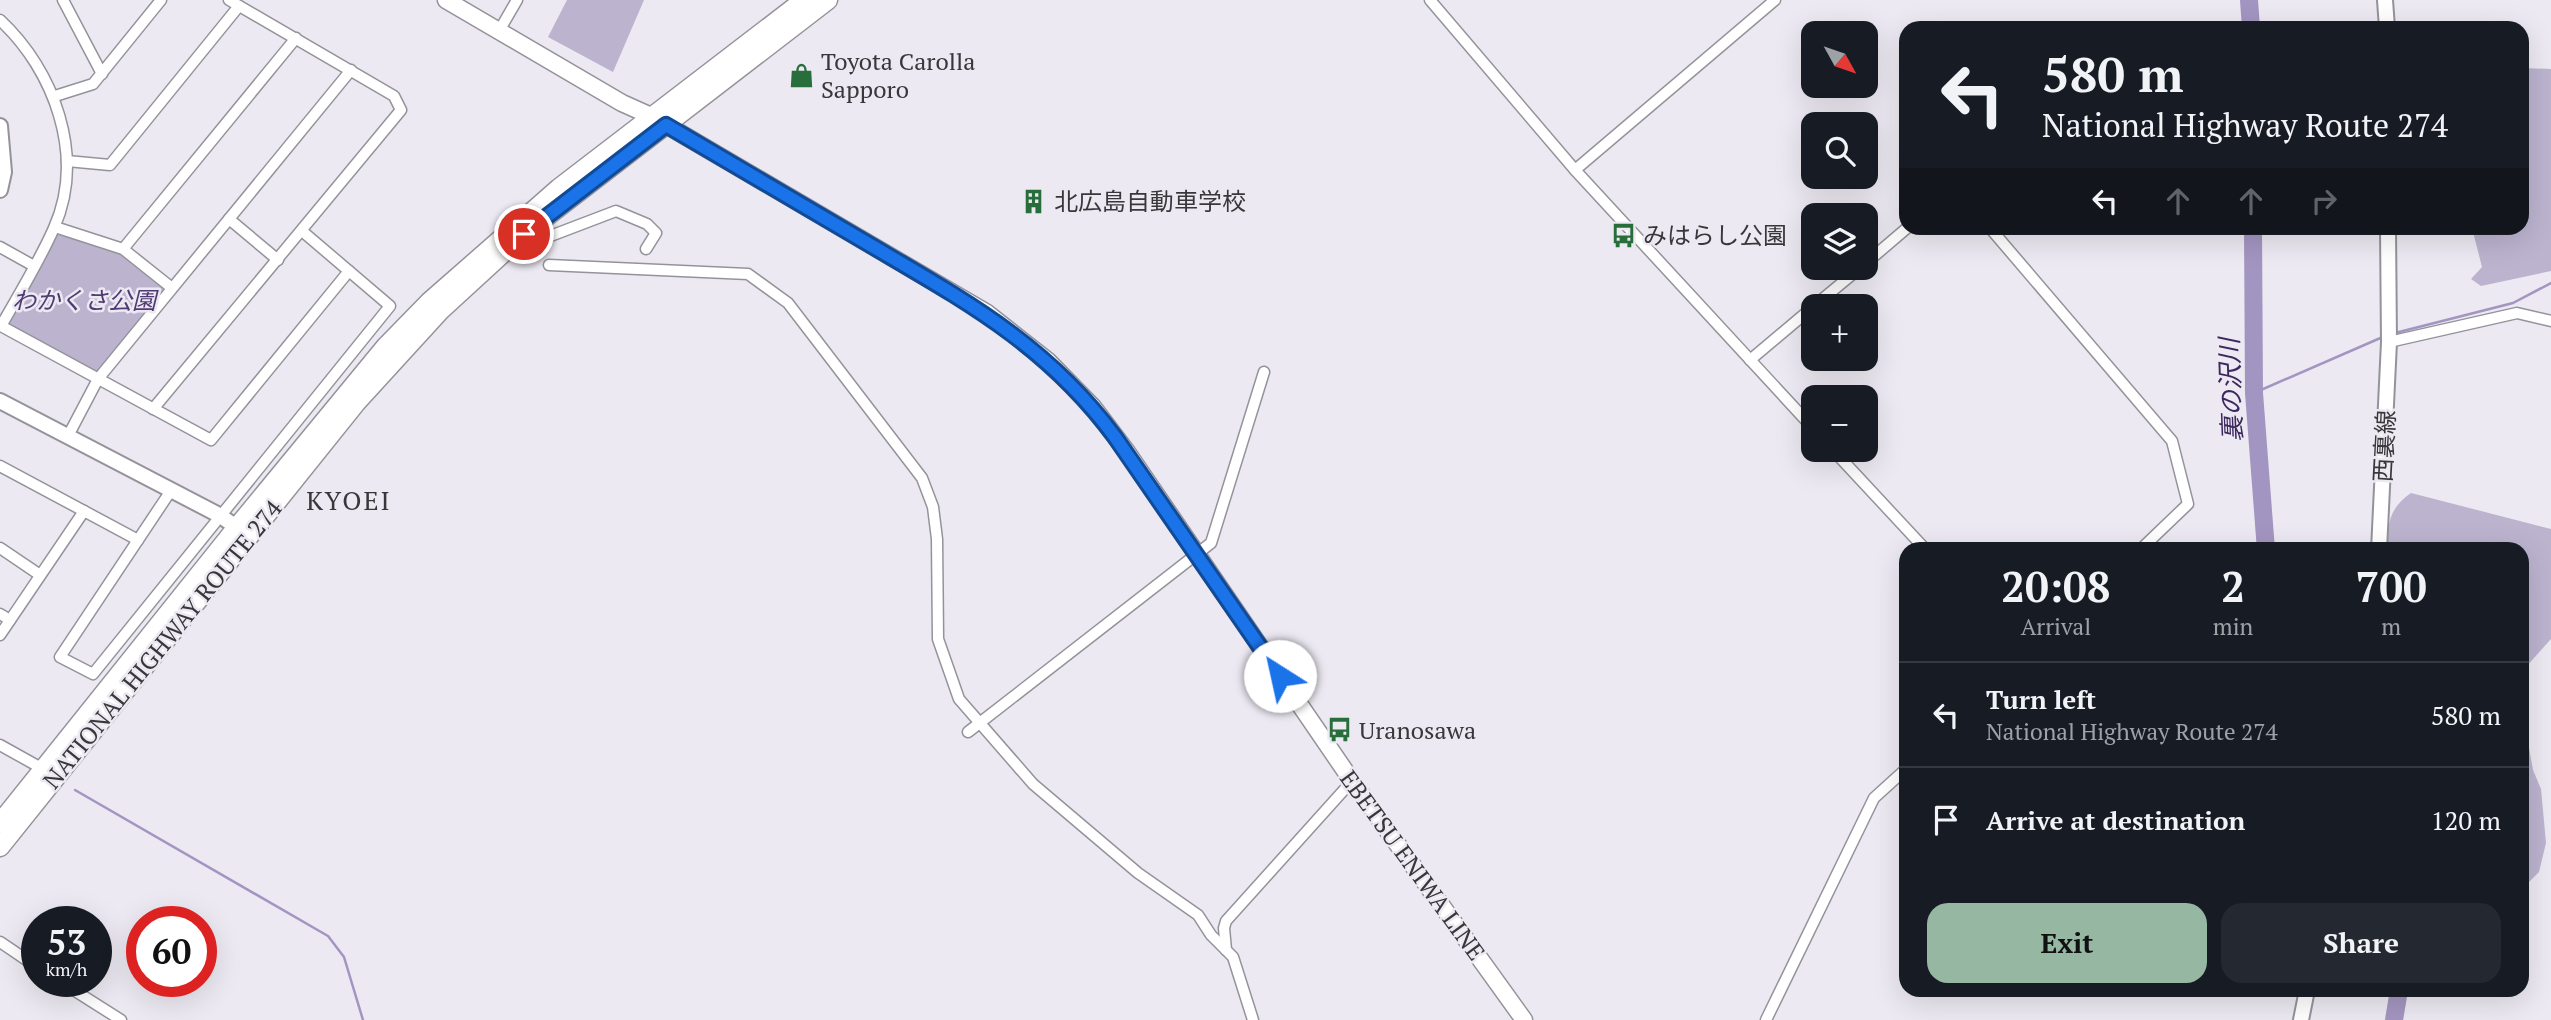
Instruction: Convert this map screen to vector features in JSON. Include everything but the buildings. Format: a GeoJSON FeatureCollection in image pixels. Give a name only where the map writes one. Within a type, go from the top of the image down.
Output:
{"type":"FeatureCollection","features":[{"type":"Feature","properties":{"kind":"highway","name":"NATIONAL HIGHWAY ROUTE 274"},"geometry":{"type":"LineString","coordinates":[[0,823],[243,531],[399,353],[481,271],[804,0]]}},
{"type":"Feature","properties":{"kind":"highway","name":"NATIONAL HIGHWAY ROUTE 274"},"geometry":{"type":"LineString","coordinates":[[0,846],[386,346],[429,302],[508,230],[828,0]]}},
{"type":"Feature","properties":{"kind":"main road","name":"EBETSU ENIWA LINE"},"geometry":{"type":"LineString","coordinates":[[446,0],[622,103],[658,120],[987,313],[1048,361],[1093,407],[1352,781],[1524,1020]]}},
{"type":"Feature","properties":{"kind":"street"},"geometry":{"type":"LineString","coordinates":[[63,0],[102,74]]}},
{"type":"Feature","properties":{"kind":"street"},"geometry":{"type":"LineString","coordinates":[[70,10],[78,0]]}},
{"type":"Feature","properties":{"kind":"street"},"geometry":{"type":"LineString","coordinates":[[55,96],[93,84],[161,0]]}},
{"type":"Feature","properties":{"kind":"street"},"geometry":{"type":"LineString","coordinates":[[153,409],[401,110],[394,96],[229,0]]}},
{"type":"Feature","properties":{"kind":"street"},"geometry":{"type":"LineString","coordinates":[[499,31],[517,0]]}},
{"type":"Feature","properties":{"kind":"street"},"geometry":{"type":"LineString","coordinates":[[1430,0],[1575,170],[1801,415]]}},
{"type":"Feature","properties":{"kind":"street"},"geometry":{"type":"LineString","coordinates":[[1575,170],[1775,0]]}},
{"type":"Feature","properties":{"kind":"street"},"geometry":{"type":"LineString","coordinates":[[2385,0],[2386,21]]}},
{"type":"Feature","properties":{"kind":"street"},"geometry":{"type":"LineString","coordinates":[[66,161],[110,165],[239,6]]}},
{"type":"Feature","properties":{"kind":"street"},"geometry":{"type":"LineString","coordinates":[[0,20],[27,47],[55,96],[66,161],[64,197],[55,227],[1,326],[211,440],[349,271]]}},
{"type":"Feature","properties":{"kind":"street"},"geometry":{"type":"LineString","coordinates":[[123,249],[296,38]]}},
{"type":"Feature","properties":{"kind":"street"},"geometry":{"type":"LineString","coordinates":[[68,436],[98,379],[351,71]]}},
{"type":"Feature","properties":{"kind":"street"},"geometry":{"type":"LineString","coordinates":[[0,126],[5,172],[0,190]]}},
{"type":"Feature","properties":{"kind":"street"},"geometry":{"type":"LineString","coordinates":[[524,234],[532,243],[616,211],[647,224],[656,233],[646,249]]}},
{"type":"Feature","properties":{"kind":"street"},"geometry":{"type":"LineString","coordinates":[[229,219],[278,260]]}},
{"type":"Feature","properties":{"kind":"street"},"geometry":{"type":"LineString","coordinates":[[55,227],[123,249],[172,288]]}},
{"type":"Feature","properties":{"kind":"street"},"geometry":{"type":"LineString","coordinates":[[170,492],[60,657],[93,674],[390,306],[302,232]]}},
{"type":"Feature","properties":{"kind":"street"},"geometry":{"type":"LineString","coordinates":[[1878,253],[1899,235]]}},
{"type":"Feature","properties":{"kind":"street"},"geometry":{"type":"LineString","coordinates":[[1996,235],[2172,441],[2188,504],[2148,542]]}},
{"type":"Feature","properties":{"kind":"street","name":"西裏線"},"geometry":{"type":"LineString","coordinates":[[2379,542],[2389,342],[2388,235]]}},
{"type":"Feature","properties":{"kind":"street"},"geometry":{"type":"LineString","coordinates":[[0,247],[34,266]]}},
{"type":"Feature","properties":{"kind":"street"},"geometry":{"type":"LineString","coordinates":[[550,265],[748,274],[788,303],[922,478],[933,507],[937,539],[938,639],[959,699],[1032,784],[1129,867],[1198,915],[1211,935],[1233,957],[1254,1020]]}},
{"type":"Feature","properties":{"kind":"street"},"geometry":{"type":"LineString","coordinates":[[1829,294],[1846,280]]}},
{"type":"Feature","properties":{"kind":"street"},"geometry":{"type":"LineString","coordinates":[[2389,342],[2517,313],[2551,321]]}},
{"type":"Feature","properties":{"kind":"street"},"geometry":{"type":"LineString","coordinates":[[1750,360],[1801,318]]}},
{"type":"Feature","properties":{"kind":"street"},"geometry":{"type":"LineString","coordinates":[[968,732],[1211,543],[1264,372]]}},
{"type":"Feature","properties":{"kind":"street"},"geometry":{"type":"LineString","coordinates":[[0,401],[170,492],[219,515],[243,531]]}},
{"type":"Feature","properties":{"kind":"street"},"geometry":{"type":"LineString","coordinates":[[1844,462],[1919,542]]}},
{"type":"Feature","properties":{"kind":"street"},"geometry":{"type":"LineString","coordinates":[[0,466],[138,540]]}},
{"type":"Feature","properties":{"kind":"street"},"geometry":{"type":"LineString","coordinates":[[0,635],[84,512]]}},
{"type":"Feature","properties":{"kind":"street"},"geometry":{"type":"LineString","coordinates":[[0,548],[40,575]]}},
{"type":"Feature","properties":{"kind":"street"},"geometry":{"type":"LineString","coordinates":[[0,614],[10,620]]}},
{"type":"Feature","properties":{"kind":"street"},"geometry":{"type":"LineString","coordinates":[[0,745],[43,769]]}},
{"type":"Feature","properties":{"kind":"street"},"geometry":{"type":"LineString","coordinates":[[1766,1020],[1874,798],[1899,775]]}},
{"type":"Feature","properties":{"kind":"street"},"geometry":{"type":"LineString","coordinates":[[1226,950],[1224,928],[1227,921],[1352,781]]}},
{"type":"Feature","properties":{"kind":"street"},"geometry":{"type":"LineString","coordinates":[[0,942],[21,956]]}},
{"type":"Feature","properties":{"kind":"street"},"geometry":{"type":"LineString","coordinates":[[85,997],[121,1020]]}},
{"type":"Feature","properties":{"kind":"street"},"geometry":{"type":"LineString","coordinates":[[2301,1020],[2305,997]]}},
{"type":"Feature","properties":{"kind":"green space"},"geometry":{"type":"Polygon","coordinates":[[[567,0],[644,0],[613,72],[548,37],[567,0]]]}},
{"type":"Feature","properties":{"kind":"green space"},"geometry":{"type":"Polygon","coordinates":[[[2529,68],[2551,69],[2551,271],[2481,286],[2471,279],[2482,267],[2474,235],[2529,235],[2529,68]]]}},
{"type":"Feature","properties":{"kind":"green space","name":"わかくさ公園"},"geometry":{"type":"Polygon","coordinates":[[[55,227],[123,249],[172,288],[98,379],[1,326],[55,227]]]}},
{"type":"Feature","properties":{"kind":"green space"},"geometry":{"type":"Polygon","coordinates":[[[2411,493],[2551,529],[2551,639],[2529,664],[2529,542],[2388,542],[2391,518],[2411,493]]]}},
{"type":"Feature","properties":{"kind":"green space"},"geometry":{"type":"Polygon","coordinates":[[[2529,748],[2533,770],[2541,789],[2546,843],[2539,872],[2529,882],[2529,748]]]}},
{"type":"Feature","properties":{"kind":"waterway","name":"裏の沢川"},"geometry":{"type":"LineString","coordinates":[[2249,0],[2250,21]]}},
{"type":"Feature","properties":{"kind":"waterway","name":"裏の沢川"},"geometry":{"type":"LineString","coordinates":[[2253,235],[2254,393],[2265,542]]}},
{"type":"Feature","properties":{"kind":"waterway"},"geometry":{"type":"LineString","coordinates":[[2395,333],[2513,303],[2551,283]]}},
{"type":"Feature","properties":{"kind":"waterway"},"geometry":{"type":"LineString","coordinates":[[2254,393],[2385,336]]}},
{"type":"Feature","properties":{"kind":"waterway"},"geometry":{"type":"LineString","coordinates":[[75,790],[328,936],[344,957],[363,1020]]}},
{"type":"Feature","properties":{"kind":"waterway","name":"裏の沢川"},"geometry":{"type":"LineString","coordinates":[[2394,1020],[2398,997]]}},
{"type":"Feature","properties":{"kind":"place","name":"Toyota Carolla Sapporo"},"geometry":{"type":"Point","coordinates":[801,75]}},
{"type":"Feature","properties":{"kind":"place","name":"北広島自動車学校"},"geometry":{"type":"Point","coordinates":[1034,201]}},
{"type":"Feature","properties":{"kind":"place","name":"みはらし公園"},"geometry":{"type":"Point","coordinates":[1623,235]}},
{"type":"Feature","properties":{"kind":"place","name":"Uranosawa"},"geometry":{"type":"Point","coordinates":[1339,730]}},
{"type":"Feature","properties":{"kind":"district","name":"KYOEI"},"geometry":{"type":"Point","coordinates":[349,500]}},
{"type":"Feature","properties":{"kind":"route"},"geometry":{"type":"LineString","coordinates":[[524,234],[666,125],[987,313],[1048,361],[1093,407],[1127,452],[1280,676]]}}]}
